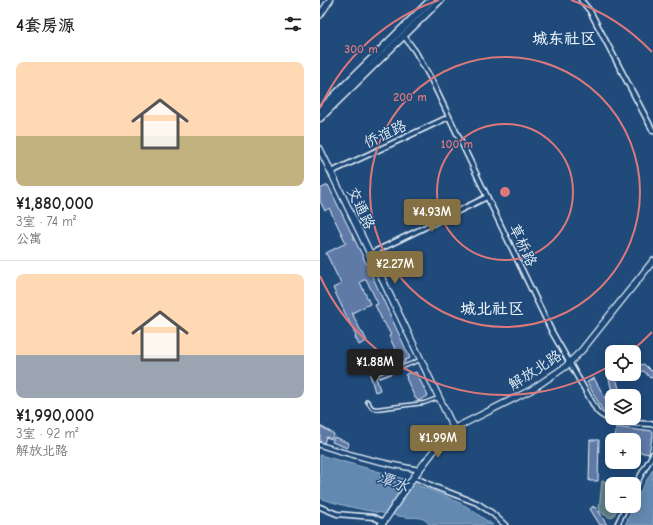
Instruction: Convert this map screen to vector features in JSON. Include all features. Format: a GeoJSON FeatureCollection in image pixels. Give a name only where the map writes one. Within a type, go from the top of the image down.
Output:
{"type":"FeatureCollection","features":[{"type":"Feature","properties":{"kind":"main road"},"geometry":{"type":"LineString","coordinates":[[320,110],[431,0]]}},
{"type":"Feature","properties":{"kind":"main road"},"geometry":{"type":"LineString","coordinates":[[320,118],[440,0]]}},
{"type":"Feature","properties":{"kind":"street"},"geometry":{"type":"LineString","coordinates":[[320,15],[330,0]]}},
{"type":"Feature","properties":{"kind":"street"},"geometry":{"type":"LineString","coordinates":[[581,0],[590,11],[653,132]]}},
{"type":"Feature","properties":{"kind":"street","name":"草桥路"},"geometry":{"type":"LineString","coordinates":[[404,36],[415,51],[431,79],[552,332],[597,411],[604,418],[623,422],[653,424]]}},
{"type":"Feature","properties":{"kind":"street","name":"侨谊路"},"geometry":{"type":"LineString","coordinates":[[331,172],[449,117]]}},
{"type":"Feature","properties":{"kind":"street","name":"交通路"},"geometry":{"type":"LineString","coordinates":[[320,149],[454,429]]}},
{"type":"Feature","properties":{"kind":"street"},"geometry":{"type":"LineString","coordinates":[[370,254],[487,197]]}},
{"type":"Feature","properties":{"kind":"street","name":"解放北路"},"geometry":{"type":"LineString","coordinates":[[383,522],[449,431],[531,390],[570,363],[653,261]]}},
{"type":"Feature","properties":{"kind":"street"},"geometry":{"type":"LineString","coordinates":[[320,445],[346,454],[420,470]]}},
{"type":"Feature","properties":{"kind":"street"},"geometry":{"type":"LineString","coordinates":[[640,477],[653,454]]}},
{"type":"Feature","properties":{"kind":"street"},"geometry":{"type":"LineString","coordinates":[[414,478],[477,503],[492,513],[505,525]]}},
{"type":"Feature","properties":{"kind":"street"},"geometry":{"type":"LineString","coordinates":[[320,507],[337,514],[373,517],[383,522]]}},
{"type":"Feature","properties":{"kind":"street"},"geometry":{"type":"LineString","coordinates":[[617,525],[623,513]]}},
{"type":"Feature","properties":{"kind":"lane"},"geometry":{"type":"LineString","coordinates":[[380,376],[421,359]]}},
{"type":"Feature","properties":{"kind":"lane"},"geometry":{"type":"LineString","coordinates":[[367,401],[372,408],[376,408],[424,403],[439,398]]}},
{"type":"Feature","properties":{"kind":"green space"},"geometry":{"type":"Polygon","coordinates":[[[602,481],[604,481],[605,513],[615,513],[612,518],[604,515],[599,509],[602,481]]]}},
{"type":"Feature","properties":{"kind":"water","name":"潭水"},"geometry":{"type":"Polygon","coordinates":[[[320,455],[398,477],[443,495],[466,506],[493,525],[430,525],[425,520],[420,518],[362,509],[320,498],[320,455]]]}},
{"type":"Feature","properties":{"kind":"water"},"geometry":{"type":"Polygon","coordinates":[[[653,469],[653,525],[625,525],[630,513],[641,513],[641,490],[653,469]]]}},
{"type":"Feature","properties":{"kind":"building"},"geometry":{"type":"Polygon","coordinates":[[[328,185],[410,358],[405,360],[402,364],[389,336],[391,335],[375,305],[378,304],[366,279],[360,282],[370,304],[352,313],[367,341],[359,345],[333,288],[341,284],[326,253],[346,243],[329,208],[325,211],[320,201],[320,189],[328,185]]]}},
{"type":"Feature","properties":{"kind":"building"},"geometry":{"type":"Polygon","coordinates":[[[644,364],[651,371],[653,369],[653,377],[650,378],[644,371],[641,372],[641,365],[644,364]]]}},
{"type":"Feature","properties":{"kind":"building"},"geometry":{"type":"Polygon","coordinates":[[[410,372],[411,374],[416,372],[428,396],[418,401],[415,398],[405,375],[410,372]]]}},
{"type":"Feature","properties":{"kind":"building"},"geometry":{"type":"Polygon","coordinates":[[[375,374],[380,390],[375,392],[370,375],[375,374]]]}},
{"type":"Feature","properties":{"kind":"building"},"geometry":{"type":"Polygon","coordinates":[[[594,378],[605,398],[605,410],[603,411],[587,382],[594,378]]]}},
{"type":"Feature","properties":{"kind":"building"},"geometry":{"type":"Polygon","coordinates":[[[609,381],[617,381],[619,389],[611,389],[609,381]]]}},
{"type":"Feature","properties":{"kind":"building"},"geometry":{"type":"Polygon","coordinates":[[[320,426],[334,434],[331,439],[326,437],[324,443],[320,442],[320,426]]]}},
{"type":"Feature","properties":{"kind":"building"},"geometry":{"type":"Polygon","coordinates":[[[616,427],[653,431],[649,454],[641,452],[641,433],[616,433],[616,427]]]}},
{"type":"Feature","properties":{"kind":"building"},"geometry":{"type":"Polygon","coordinates":[[[334,437],[349,443],[347,448],[332,442],[334,437]]]}},
{"type":"Feature","properties":{"kind":"building"},"geometry":{"type":"Polygon","coordinates":[[[590,440],[599,440],[598,481],[589,481],[590,440]]]}},
{"type":"Feature","properties":{"kind":"building"},"geometry":{"type":"Polygon","coordinates":[[[593,506],[598,512],[599,511],[607,525],[600,525],[590,509],[593,506]]]}},
{"type":"Feature","properties":{"kind":"district","name":"城东社区"},"geometry":{"type":"Point","coordinates":[564,39]}},
{"type":"Feature","properties":{"kind":"district","name":"城北社区"},"geometry":{"type":"Point","coordinates":[492,309]}}]}
